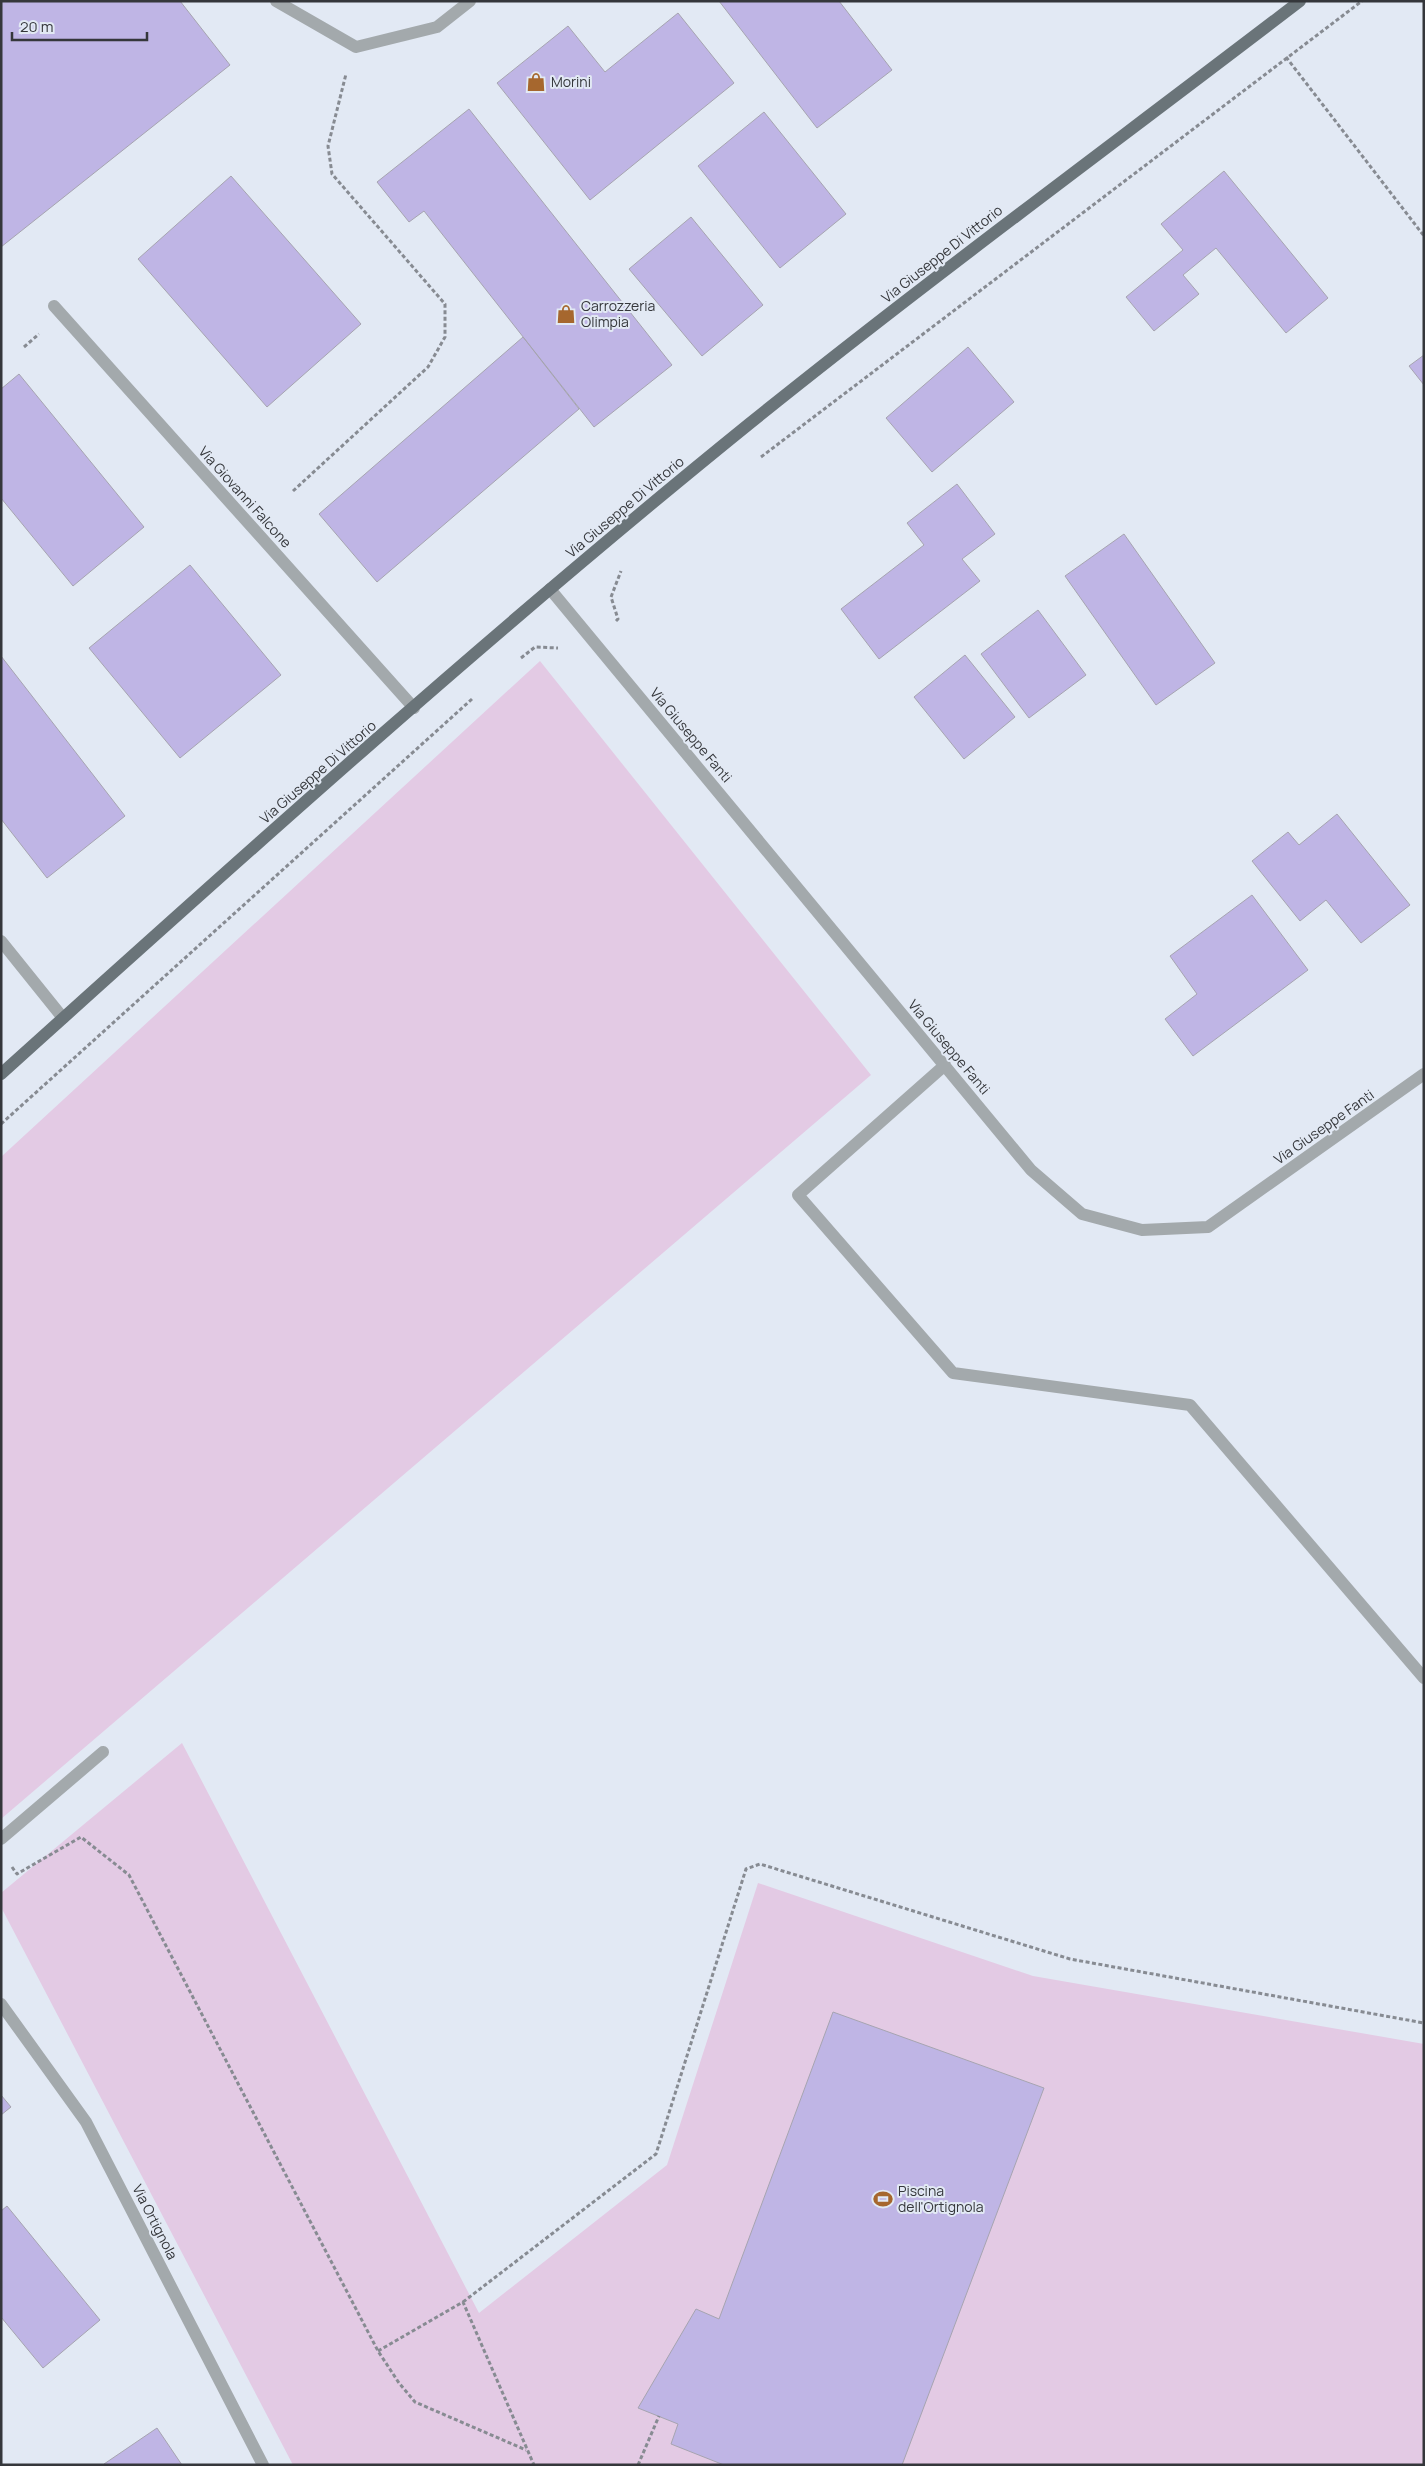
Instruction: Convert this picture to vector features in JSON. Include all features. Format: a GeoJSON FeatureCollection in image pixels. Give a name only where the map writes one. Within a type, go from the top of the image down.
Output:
{"type":"FeatureCollection","features":[{"type":"Feature","properties":{"kind":"main road","name":"Via Giuseppe Di Vittorio"},"geometry":{"type":"LineString","coordinates":[[1,1074],[550,589],[741,431],[956,261],[1300,1]]}},
{"type":"Feature","properties":{"kind":"street"},"geometry":{"type":"LineString","coordinates":[[276,1],[356,47],[437,27],[470,1]]}},
{"type":"Feature","properties":{"kind":"street","name":"Via Giovanni Falcone"},"geometry":{"type":"LineString","coordinates":[[54,306],[414,708]]}},
{"type":"Feature","properties":{"kind":"street","name":"Via Giuseppe Fanti"},"geometry":{"type":"LineString","coordinates":[[550,589],[1031,1170],[1082,1214],[1142,1230],[1208,1227],[1424,1074]]}},
{"type":"Feature","properties":{"kind":"street"},"geometry":{"type":"LineString","coordinates":[[1,941],[63,1018]]}},
{"type":"Feature","properties":{"kind":"street"},"geometry":{"type":"LineString","coordinates":[[945,1065],[798,1195],[953,1373],[1190,1404],[1424,1678]]}},
{"type":"Feature","properties":{"kind":"street"},"geometry":{"type":"LineString","coordinates":[[1,1838],[103,1752]]}},
{"type":"Feature","properties":{"kind":"street","name":"Via Ortignola"},"geometry":{"type":"LineString","coordinates":[[1,2004],[86,2122],[263,2465]]}},
{"type":"Feature","properties":{"kind":"path"},"geometry":{"type":"LineString","coordinates":[[758,459],[1362,1]]}},
{"type":"Feature","properties":{"kind":"path"},"geometry":{"type":"LineString","coordinates":[[1264,29],[1424,236]]}},
{"type":"Feature","properties":{"kind":"path"},"geometry":{"type":"LineString","coordinates":[[293,491],[428,367],[445,337],[445,304],[332,174],[328,146],[347,71]]}},
{"type":"Feature","properties":{"kind":"path"},"geometry":{"type":"LineString","coordinates":[[618,619],[611,597],[622,570]]}},
{"type":"Feature","properties":{"kind":"path"},"geometry":{"type":"LineString","coordinates":[[520,659],[535,647],[564,648]]}},
{"type":"Feature","properties":{"kind":"path"},"geometry":{"type":"LineString","coordinates":[[1,1124],[475,697]]}},
{"type":"Feature","properties":{"kind":"path"},"geometry":{"type":"LineString","coordinates":[[7,1860],[17,1874],[81,1837],[129,1875],[378,2351],[399,2383],[415,2402],[526,2450]]}},
{"type":"Feature","properties":{"kind":"path"},"geometry":{"type":"LineString","coordinates":[[378,2351],[463,2302],[656,2154],[746,1869],[760,1864],[1070,1959],[1424,2024]]}},
{"type":"Feature","properties":{"kind":"path"},"geometry":{"type":"LineString","coordinates":[[463,2302],[534,2465]]}},
{"type":"Feature","properties":{"kind":"path"},"geometry":{"type":"LineString","coordinates":[[638,2465],[659,2416]]}},
{"type":"Feature","properties":{"kind":"shaded area"},"geometry":{"type":"Polygon","coordinates":[[[540,661],[871,1075],[1,1819],[1,1157],[540,661]]]}},
{"type":"Feature","properties":{"kind":"shaded area"},"geometry":{"type":"Polygon","coordinates":[[[182,1743],[479,2313],[667,2165],[758,1883],[1033,1976],[1424,2044],[1424,2465],[293,2465],[1,1907],[1,1893],[182,1743]]]}},
{"type":"Feature","properties":{"kind":"building"},"geometry":{"type":"Polygon","coordinates":[[[1,1],[180,1],[230,65],[1,247],[1,1]]]}},
{"type":"Feature","properties":{"kind":"building"},"geometry":{"type":"Polygon","coordinates":[[[719,1],[839,1],[892,70],[817,128],[719,1]]]}},
{"type":"Feature","properties":{"kind":"building"},"geometry":{"type":"Polygon","coordinates":[[[678,13],[734,83],[590,200],[497,83],[568,26],[605,72],[678,13]]]}},
{"type":"Feature","properties":{"kind":"building"},"geometry":{"type":"Polygon","coordinates":[[[469,109],[672,365],[594,427],[424,211],[409,222],[377,182],[469,109]]]}},
{"type":"Feature","properties":{"kind":"building"},"geometry":{"type":"Polygon","coordinates":[[[764,112],[846,214],[780,268],[698,166],[764,112]]]}},
{"type":"Feature","properties":{"kind":"building"},"geometry":{"type":"Polygon","coordinates":[[[1224,171],[1328,298],[1286,333],[1216,248],[1183,275],[1199,294],[1154,331],[1126,297],[1183,250],[1161,224],[1224,171]]]}},
{"type":"Feature","properties":{"kind":"building"},"geometry":{"type":"Polygon","coordinates":[[[231,176],[361,324],[267,407],[138,259],[231,176]]]}},
{"type":"Feature","properties":{"kind":"building"},"geometry":{"type":"Polygon","coordinates":[[[691,217],[763,305],[702,356],[629,269],[691,217]]]}},
{"type":"Feature","properties":{"kind":"building"},"geometry":{"type":"Polygon","coordinates":[[[523,337],[579,409],[377,582],[319,514],[523,337]]]}},
{"type":"Feature","properties":{"kind":"building"},"geometry":{"type":"Polygon","coordinates":[[[968,347],[1014,402],[932,472],[886,418],[968,347]]]}},
{"type":"Feature","properties":{"kind":"building"},"geometry":{"type":"Polygon","coordinates":[[[1424,355],[1424,385],[1409,366],[1424,355]]]}},
{"type":"Feature","properties":{"kind":"building"},"geometry":{"type":"Polygon","coordinates":[[[19,374],[144,527],[73,586],[1,498],[1,389],[19,374]]]}},
{"type":"Feature","properties":{"kind":"building"},"geometry":{"type":"Polygon","coordinates":[[[957,484],[995,534],[962,559],[980,581],[879,659],[841,609],[924,545],[907,523],[957,484]]]}},
{"type":"Feature","properties":{"kind":"building"},"geometry":{"type":"Polygon","coordinates":[[[1124,534],[1215,663],[1156,705],[1065,576],[1124,534]]]}},
{"type":"Feature","properties":{"kind":"building"},"geometry":{"type":"Polygon","coordinates":[[[190,565],[281,675],[180,758],[89,648],[190,565]]]}},
{"type":"Feature","properties":{"kind":"building"},"geometry":{"type":"Polygon","coordinates":[[[1038,610],[1086,675],[1029,718],[981,654],[1038,610]]]}},
{"type":"Feature","properties":{"kind":"building"},"geometry":{"type":"Polygon","coordinates":[[[965,655],[1015,717],[964,759],[914,697],[965,655]]]}},
{"type":"Feature","properties":{"kind":"building"},"geometry":{"type":"Polygon","coordinates":[[[1,656],[125,816],[47,878],[1,819],[1,656]]]}},
{"type":"Feature","properties":{"kind":"building"},"geometry":{"type":"Polygon","coordinates":[[[1337,814],[1410,905],[1361,943],[1326,900],[1300,921],[1252,861],[1288,832],[1299,845],[1337,814]]]}},
{"type":"Feature","properties":{"kind":"building"},"geometry":{"type":"Polygon","coordinates":[[[1252,895],[1308,970],[1193,1056],[1165,1019],[1197,994],[1170,956],[1252,895]]]}},
{"type":"Feature","properties":{"kind":"building","name":"Piscina dell'Ortignola"},"geometry":{"type":"Polygon","coordinates":[[[833,2012],[1044,2088],[902,2465],[724,2465],[671,2444],[678,2424],[638,2408],[696,2309],[719,2319],[833,2012]]]}},
{"type":"Feature","properties":{"kind":"building"},"geometry":{"type":"Polygon","coordinates":[[[1,2095],[11,2107],[1,2115],[1,2095]]]}},
{"type":"Feature","properties":{"kind":"building"},"geometry":{"type":"Polygon","coordinates":[[[7,2206],[100,2320],[43,2368],[1,2317],[1,2211],[7,2206]]]}},
{"type":"Feature","properties":{"kind":"building"},"geometry":{"type":"Polygon","coordinates":[[[157,2428],[182,2465],[104,2465],[104,2464],[157,2428]]]}},
{"type":"Feature","properties":{"kind":"place","name":"Morini"},"geometry":{"type":"Point","coordinates":[536,82]}},
{"type":"Feature","properties":{"kind":"place","name":"Carrozzeria Olimpia"},"geometry":{"type":"Point","coordinates":[566,314]}},
{"type":"Feature","properties":{"kind":"place","name":"Piscina dell'Ortignola"},"geometry":{"type":"Point","coordinates":[883,2199]}}]}
